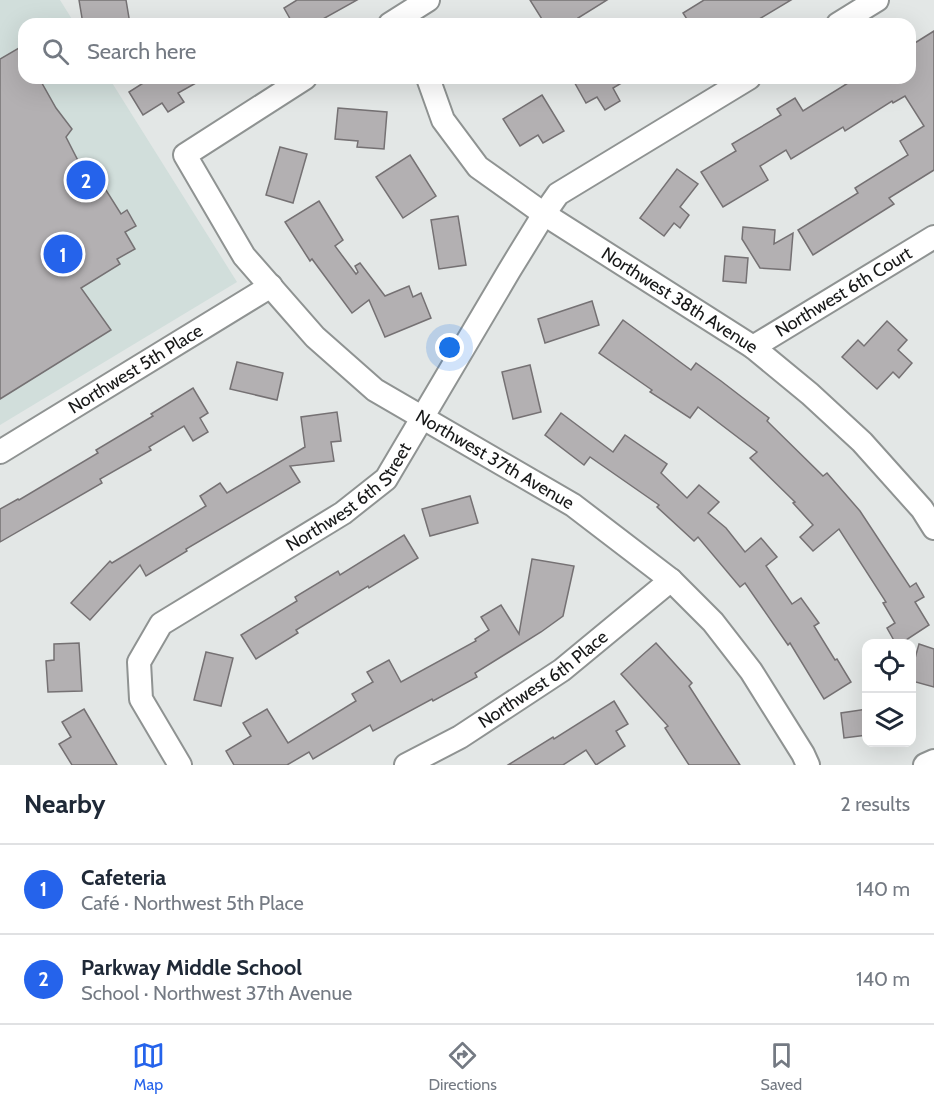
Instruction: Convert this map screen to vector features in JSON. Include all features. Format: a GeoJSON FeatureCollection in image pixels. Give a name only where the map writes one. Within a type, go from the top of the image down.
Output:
{"type":"FeatureCollection","features":[{"type":"Feature","properties":{"kind":"street"},"geometry":{"type":"LineString","coordinates":[[408,9],[428,0]]}},
{"type":"Feature","properties":{"kind":"street"},"geometry":{"type":"LineString","coordinates":[[848,18],[877,0]]}},
{"type":"Feature","properties":{"kind":"street","name":"Northwest 37th Avenue"},"geometry":{"type":"LineString","coordinates":[[296,84],[185,155],[244,256],[315,337],[375,390],[573,505],[671,580],[713,622],[751,671],[808,765]]}},
{"type":"Feature","properties":{"kind":"street","name":"Northwest 38th Avenue"},"geometry":{"type":"LineString","coordinates":[[430,84],[443,120],[478,167],[544,214],[753,347],[810,393],[862,442],[930,513]]}},
{"type":"Feature","properties":{"kind":"street","name":"Northwest 6th Street"},"geometry":{"type":"LineString","coordinates":[[180,765],[141,699],[139,662],[161,624],[343,513],[386,479],[544,214],[558,195],[739,84]]}},
{"type":"Feature","properties":{"kind":"street","name":"Northwest 6th Court"},"geometry":{"type":"LineString","coordinates":[[753,347],[934,237]]}},
{"type":"Feature","properties":{"kind":"street","name":"Northwest 5th Place"},"geometry":{"type":"LineString","coordinates":[[0,452],[271,286]]}},
{"type":"Feature","properties":{"kind":"street","name":"Northwest 6th Place"},"geometry":{"type":"LineString","coordinates":[[406,765],[460,737],[562,670],[671,580]]}},
{"type":"Feature","properties":{"kind":"street"},"geometry":{"type":"LineString","coordinates":[[925,765],[934,760]]}},
{"type":"Feature","properties":{"kind":"shaded area"},"geometry":{"type":"Polygon","coordinates":[[[0,0],[60,0],[71,18],[18,18],[18,84],[113,84],[237,282],[0,425],[0,0]]]}},
{"type":"Feature","properties":{"kind":"building"},"geometry":{"type":"Polygon","coordinates":[[[79,0],[126,0],[129,18],[82,18],[79,0]]]}},
{"type":"Feature","properties":{"kind":"building"},"geometry":{"type":"Polygon","coordinates":[[[297,0],[357,0],[325,18],[290,18],[284,8],[297,0]]]}},
{"type":"Feature","properties":{"kind":"building"},"geometry":{"type":"Polygon","coordinates":[[[530,0],[607,0],[578,18],[541,18],[530,0]]]}},
{"type":"Feature","properties":{"kind":"building"},"geometry":{"type":"Polygon","coordinates":[[[704,0],[791,0],[761,18],[686,18],[683,13],[704,0]]]}},
{"type":"Feature","properties":{"kind":"building"},"geometry":{"type":"Polygon","coordinates":[[[934,31],[934,170],[889,198],[894,204],[813,255],[798,230],[858,193],[855,188],[908,155],[900,141],[924,126],[905,96],[893,103],[892,101],[845,131],[843,127],[791,159],[786,150],[760,166],[768,180],[723,207],[701,172],[736,151],[732,144],[781,115],[777,109],[795,98],[803,111],[846,84],[916,84],[916,42],[934,31]]]}},
{"type":"Feature","properties":{"kind":"building"},"geometry":{"type":"Polygon","coordinates":[[[18,48],[18,84],[42,84],[56,108],[72,129],[66,137],[90,184],[99,179],[121,214],[127,210],[136,226],[125,232],[135,249],[117,259],[120,264],[81,288],[111,330],[0,399],[0,59],[18,48]]]}},
{"type":"Feature","properties":{"kind":"building"},"geometry":{"type":"Polygon","coordinates":[[[142,84],[194,84],[178,93],[184,102],[168,112],[162,103],[143,115],[129,92],[142,84]]]}},
{"type":"Feature","properties":{"kind":"building"},"geometry":{"type":"Polygon","coordinates":[[[575,84],[620,84],[613,88],[620,101],[605,110],[597,97],[586,103],[575,84]]]}},
{"type":"Feature","properties":{"kind":"building"},"geometry":{"type":"Polygon","coordinates":[[[542,95],[564,131],[543,143],[538,135],[520,146],[503,119],[542,95]]]}},
{"type":"Feature","properties":{"kind":"building"},"geometry":{"type":"Polygon","coordinates":[[[338,108],[387,112],[384,149],[357,147],[358,141],[335,139],[338,108]]]}},
{"type":"Feature","properties":{"kind":"building"},"geometry":{"type":"Polygon","coordinates":[[[280,147],[307,154],[293,203],[266,195],[280,147]]]}},
{"type":"Feature","properties":{"kind":"building"},"geometry":{"type":"Polygon","coordinates":[[[410,155],[436,196],[403,218],[376,177],[410,155]]]}},
{"type":"Feature","properties":{"kind":"building"},"geometry":{"type":"Polygon","coordinates":[[[677,169],[698,184],[680,207],[689,215],[680,228],[674,223],[664,236],[640,218],[677,169]]]}},
{"type":"Feature","properties":{"kind":"building"},"geometry":{"type":"Polygon","coordinates":[[[319,201],[343,240],[335,246],[356,274],[358,272],[355,266],[360,263],[385,296],[409,286],[413,297],[421,293],[431,318],[385,337],[369,300],[352,313],[312,259],[310,261],[285,222],[319,201]]]}},
{"type":"Feature","properties":{"kind":"building"},"geometry":{"type":"Polygon","coordinates":[[[458,216],[466,265],[439,269],[431,220],[458,216]]]}},
{"type":"Feature","properties":{"kind":"building"},"geometry":{"type":"Polygon","coordinates":[[[743,227],[775,230],[774,244],[793,233],[790,270],[760,268],[742,239],[743,227]]]}},
{"type":"Feature","properties":{"kind":"building"},"geometry":{"type":"Polygon","coordinates":[[[725,256],[748,258],[746,283],[723,281],[725,256]]]}},
{"type":"Feature","properties":{"kind":"building"},"geometry":{"type":"Polygon","coordinates":[[[592,301],[599,325],[545,343],[538,319],[592,301]]]}},
{"type":"Feature","properties":{"kind":"building"},"geometry":{"type":"Polygon","coordinates":[[[623,320],[691,370],[696,363],[769,418],[767,421],[823,476],[827,473],[860,511],[910,587],[916,583],[924,597],[915,602],[929,625],[908,639],[893,639],[887,628],[895,623],[883,603],[886,602],[839,529],[813,551],[800,537],[813,525],[793,503],[795,502],[750,458],[757,452],[698,407],[690,418],[650,392],[652,390],[599,353],[623,320]]]}},
{"type":"Feature","properties":{"kind":"building"},"geometry":{"type":"Polygon","coordinates":[[[887,321],[907,340],[898,350],[912,363],[899,378],[893,372],[877,389],[842,357],[858,340],[864,346],[887,321]]]}},
{"type":"Feature","properties":{"kind":"building"},"geometry":{"type":"Polygon","coordinates":[[[237,362],[283,373],[277,400],[230,389],[237,362]]]}},
{"type":"Feature","properties":{"kind":"building"},"geometry":{"type":"Polygon","coordinates":[[[530,365],[541,412],[513,419],[502,372],[530,365]]]}},
{"type":"Feature","properties":{"kind":"building"},"geometry":{"type":"Polygon","coordinates":[[[193,388],[208,413],[200,418],[208,432],[193,441],[184,426],[149,447],[151,450],[100,479],[102,483],[0,542],[0,509],[98,453],[96,450],[153,416],[151,414],[193,388]]]}},
{"type":"Feature","properties":{"kind":"building"},"geometry":{"type":"Polygon","coordinates":[[[337,412],[341,441],[331,442],[334,461],[290,466],[300,482],[186,549],[187,551],[146,576],[140,565],[90,620],[71,603],[110,561],[112,563],[206,506],[200,496],[220,483],[227,493],[305,447],[301,417],[337,412]]]}},
{"type":"Feature","properties":{"kind":"building"},"geometry":{"type":"Polygon","coordinates":[[[561,413],[613,452],[625,435],[667,464],[661,473],[687,498],[699,485],[719,502],[708,513],[726,528],[745,552],[761,538],[777,557],[766,566],[792,604],[801,598],[819,623],[814,626],[851,682],[824,699],[790,643],[788,645],[745,583],[740,587],[698,537],[694,541],[657,507],[659,505],[590,457],[584,465],[545,435],[561,413]]]}},
{"type":"Feature","properties":{"kind":"building"},"geometry":{"type":"Polygon","coordinates":[[[470,496],[478,523],[430,536],[422,509],[470,496]]]}},
{"type":"Feature","properties":{"kind":"building"},"geometry":{"type":"Polygon","coordinates":[[[404,535],[418,558],[296,630],[298,633],[256,659],[241,635],[297,601],[295,597],[338,571],[340,575],[404,535]]]}},
{"type":"Feature","properties":{"kind":"building"},"geometry":{"type":"Polygon","coordinates":[[[532,559],[574,566],[563,616],[475,673],[477,677],[373,731],[370,725],[313,759],[309,752],[287,765],[234,765],[226,751],[251,736],[243,723],[267,709],[288,743],[356,701],[352,694],[373,682],[367,672],[389,660],[401,682],[476,641],[475,639],[489,630],[481,617],[501,605],[519,634],[532,559]]]}},
{"type":"Feature","properties":{"kind":"building"},"geometry":{"type":"Polygon","coordinates":[[[79,643],[82,691],[48,692],[46,661],[54,660],[54,644],[79,643]]]}},
{"type":"Feature","properties":{"kind":"building"},"geometry":{"type":"Polygon","coordinates":[[[656,643],[692,683],[689,686],[740,765],[689,765],[665,728],[668,726],[621,674],[656,643]]]}},
{"type":"Feature","properties":{"kind":"building"},"geometry":{"type":"Polygon","coordinates":[[[919,644],[934,649],[934,687],[916,682],[916,655],[919,644]]]}},
{"type":"Feature","properties":{"kind":"building"},"geometry":{"type":"Polygon","coordinates":[[[206,652],[233,658],[221,706],[194,700],[206,652]]]}},
{"type":"Feature","properties":{"kind":"building"},"geometry":{"type":"Polygon","coordinates":[[[614,701],[628,724],[616,731],[625,746],[596,765],[586,750],[563,765],[508,765],[553,737],[554,739],[614,701]]]}},
{"type":"Feature","properties":{"kind":"building"},"geometry":{"type":"Polygon","coordinates":[[[84,709],[117,765],[72,765],[59,744],[71,737],[62,722],[84,709]]]}},
{"type":"Feature","properties":{"kind":"building"},"geometry":{"type":"Polygon","coordinates":[[[862,710],[862,736],[844,738],[841,713],[862,710]]]}},
{"type":"Feature","properties":{"kind":"place","name":"Parkway Middle School"},"geometry":{"type":"Point","coordinates":[86,180]}},
{"type":"Feature","properties":{"kind":"place","name":"Cafeteria"},"geometry":{"type":"Point","coordinates":[63,254]}}]}
